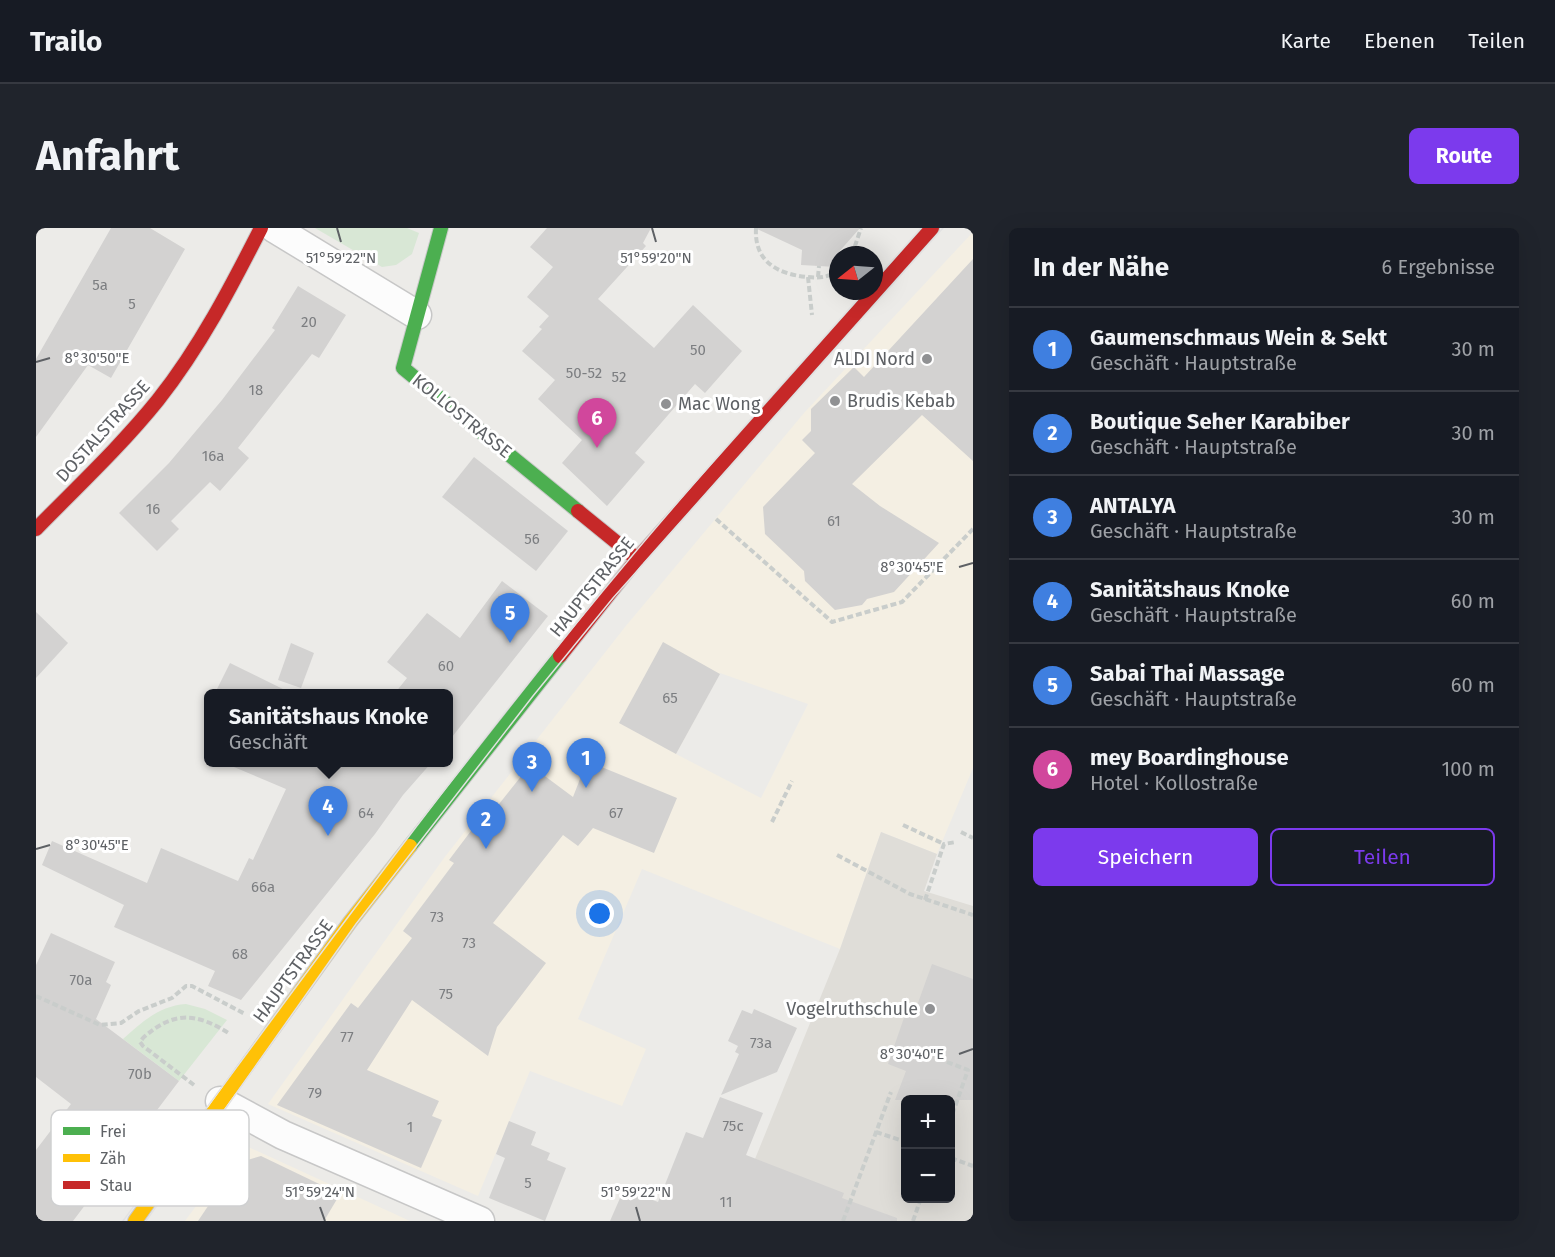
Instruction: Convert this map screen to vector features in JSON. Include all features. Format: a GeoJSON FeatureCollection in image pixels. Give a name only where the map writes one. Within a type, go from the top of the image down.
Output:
{"type":"FeatureCollection","features":[{"type":"Feature","properties":{"kind":"street","name":"DOSTALSTRASSE"},"geometry":{"type":"LineString","coordinates":[[36,529],[133,429],[175,377],[224,300],[261,228]]}},
{"type":"Feature","properties":{"kind":"street"},"geometry":{"type":"LineString","coordinates":[[274,228],[417,315],[441,228]]}},
{"type":"Feature","properties":{"kind":"street","name":"HAUPTSTRASSE"},"geometry":{"type":"LineString","coordinates":[[214,1110],[350,922],[637,559],[932,228]]}},
{"type":"Feature","properties":{"kind":"street","name":"KOLLOSTRASSE"},"geometry":{"type":"LineString","coordinates":[[417,315],[404,368],[637,559]]}},
{"type":"Feature","properties":{"kind":"street"},"geometry":{"type":"LineString","coordinates":[[220,1101],[236,1110]]}},
{"type":"Feature","properties":{"kind":"street"},"geometry":{"type":"LineString","coordinates":[[249,1117],[480,1221]]}},
{"type":"Feature","properties":{"kind":"street","name":"HAUPTSTRASSE"},"geometry":{"type":"LineString","coordinates":[[135,1221],[146,1206]]}},
{"type":"Feature","properties":{"kind":"path"},"geometry":{"type":"LineString","coordinates":[[756,228],[760,250],[776,270],[786,275],[829,277]]}},
{"type":"Feature","properties":{"kind":"path"},"geometry":{"type":"LineString","coordinates":[[855,246],[861,228]]}},
{"type":"Feature","properties":{"kind":"path"},"geometry":{"type":"LineString","coordinates":[[818,277],[819,266]]}},
{"type":"Feature","properties":{"kind":"path"},"geometry":{"type":"LineString","coordinates":[[808,277],[811,315]]}},
{"type":"Feature","properties":{"kind":"path"},"geometry":{"type":"LineString","coordinates":[[713,516],[832,622],[902,602],[973,529]]}},
{"type":"Feature","properties":{"kind":"path"},"geometry":{"type":"LineString","coordinates":[[772,822],[792,781]]}},
{"type":"Feature","properties":{"kind":"path"},"geometry":{"type":"LineString","coordinates":[[903,825],[944,844],[956,842]]}},
{"type":"Feature","properties":{"kind":"path"},"geometry":{"type":"LineString","coordinates":[[961,832],[973,838]]}},
{"type":"Feature","properties":{"kind":"path"},"geometry":{"type":"LineString","coordinates":[[925,900],[944,844]]}},
{"type":"Feature","properties":{"kind":"path"},"geometry":{"type":"LineString","coordinates":[[837,855],[894,887],[925,900],[973,915]]}},
{"type":"Feature","properties":{"kind":"path"},"geometry":{"type":"LineString","coordinates":[[36,996],[100,1025],[108,1025],[121,1023],[139,1011],[172,998],[186,986],[192,986],[246,1015]]}},
{"type":"Feature","properties":{"kind":"path"},"geometry":{"type":"LineString","coordinates":[[194,1085],[142,1046],[140,1042],[170,1020],[192,1017],[212,1023],[231,1034]]}},
{"type":"Feature","properties":{"kind":"path"},"geometry":{"type":"LineString","coordinates":[[947,1062],[968,1070],[955,1107]]}},
{"type":"Feature","properties":{"kind":"path"},"geometry":{"type":"LineString","coordinates":[[843,1221],[891,1092]]}},
{"type":"Feature","properties":{"kind":"path"},"geometry":{"type":"LineString","coordinates":[[876,1132],[901,1140]]}},
{"type":"Feature","properties":{"kind":"path"},"geometry":{"type":"LineString","coordinates":[[955,1159],[973,1166]]}},
{"type":"Feature","properties":{"kind":"path"},"geometry":{"type":"LineString","coordinates":[[913,1221],[919,1203]]}},
{"type":"Feature","properties":{"kind":"shaded area"},"geometry":{"type":"Polygon","coordinates":[[[973,232],[973,768],[937,854],[881,832],[840,949],[642,869],[578,1019],[646,1049],[622,1106],[530,1071],[478,1196],[268,1104],[444,858],[625,627],[804,413],[973,232]],[[720,673],[676,754],[761,798],[808,704],[720,673]]]}},
{"type":"Feature","properties":{"kind":"shaded area"},"geometry":{"type":"Polygon","coordinates":[[[881,832],[937,854],[924,891],[973,906],[973,1221],[833,1221],[755,1159],[840,949],[881,832]]]}},
{"type":"Feature","properties":{"kind":"shaded area"},"geometry":{"type":"Polygon","coordinates":[[[249,1147],[410,1221],[185,1221],[196,1206],[249,1206],[249,1147]]]}},
{"type":"Feature","properties":{"kind":"green space"},"geometry":{"type":"Polygon","coordinates":[[[315,228],[407,228],[419,233],[412,254],[396,265],[382,267],[315,228]]]}},
{"type":"Feature","properties":{"kind":"green space"},"geometry":{"type":"Polygon","coordinates":[[[186,1004],[205,1009],[227,1020],[179,1081],[123,1039],[159,1011],[186,1004]]]}},
{"type":"Feature","properties":{"kind":"building"},"geometry":{"type":"Polygon","coordinates":[[[111,228],[150,228],[185,249],[111,378],[88,365],[36,437],[36,359],[111,228]]]}},
{"type":"Feature","properties":{"kind":"building"},"geometry":{"type":"Polygon","coordinates":[[[547,228],[651,228],[643,243],[646,246],[598,299],[654,348],[693,305],[742,351],[705,393],[695,384],[635,453],[645,462],[607,506],[562,463],[582,440],[538,399],[555,380],[522,351],[542,329],[539,327],[549,316],[527,297],[553,267],[530,247],[547,228]]]}},
{"type":"Feature","properties":{"kind":"building"},"geometry":{"type":"Polygon","coordinates":[[[755,228],[860,228],[844,246],[829,246],[829,267],[801,265],[802,250],[755,228]]]}},
{"type":"Feature","properties":{"kind":"building"},"geometry":{"type":"Polygon","coordinates":[[[973,259],[973,461],[922,415],[852,484],[880,506],[939,543],[894,592],[867,599],[862,605],[835,610],[805,581],[804,571],[765,534],[763,507],[815,453],[802,440],[811,431],[811,409],[854,367],[864,377],[973,259]]]}},
{"type":"Feature","properties":{"kind":"building"},"geometry":{"type":"Polygon","coordinates":[[[298,286],[346,315],[319,358],[312,354],[238,448],[249,458],[220,491],[210,482],[171,521],[179,529],[157,551],[119,513],[169,463],[222,400],[275,330],[272,328],[298,286]]]}},
{"type":"Feature","properties":{"kind":"building"},"geometry":{"type":"Polygon","coordinates":[[[474,457],[568,531],[536,571],[442,497],[474,457]]]}},
{"type":"Feature","properties":{"kind":"building"},"geometry":{"type":"Polygon","coordinates":[[[502,581],[548,616],[453,736],[453,689],[398,689],[407,678],[387,662],[427,613],[460,638],[502,581]]]}},
{"type":"Feature","properties":{"kind":"building"},"geometry":{"type":"Polygon","coordinates":[[[36,612],[68,643],[36,678],[36,612]]]}},
{"type":"Feature","properties":{"kind":"building"},"geometry":{"type":"Polygon","coordinates":[[[663,642],[720,674],[676,754],[619,723],[663,642]]]}},
{"type":"Feature","properties":{"kind":"building"},"geometry":{"type":"Polygon","coordinates":[[[291,643],[314,653],[301,688],[278,680],[291,643]]]}},
{"type":"Feature","properties":{"kind":"building"},"geometry":{"type":"Polygon","coordinates":[[[230,663],[283,689],[217,689],[230,663]]]}},
{"type":"Feature","properties":{"kind":"building"},"geometry":{"type":"Polygon","coordinates":[[[587,761],[677,798],[654,853],[593,828],[578,846],[563,835],[493,923],[546,963],[497,1027],[488,1056],[412,1000],[367,1070],[439,1101],[432,1116],[442,1120],[421,1168],[277,1105],[351,1003],[358,1008],[412,938],[403,931],[454,863],[449,860],[486,811],[491,814],[530,765],[573,797],[587,761]]]}},
{"type":"Feature","properties":{"kind":"building"},"geometry":{"type":"Polygon","coordinates":[[[234,767],[428,767],[241,1000],[208,986],[215,971],[114,927],[124,905],[42,865],[52,841],[147,883],[161,848],[238,881],[249,858],[253,860],[286,789],[234,767]]]}},
{"type":"Feature","properties":{"kind":"building"},"geometry":{"type":"Polygon","coordinates":[[[51,933],[115,962],[106,982],[111,985],[96,1019],[179,1081],[157,1110],[66,1110],[71,1104],[36,1077],[36,965],[51,933]]]}},
{"type":"Feature","properties":{"kind":"building"},"geometry":{"type":"Polygon","coordinates":[[[932,964],[973,979],[973,1100],[955,1100],[955,1095],[901,1095],[901,1100],[895,1100],[906,1071],[888,1064],[906,1012],[914,1014],[932,964]]]}},
{"type":"Feature","properties":{"kind":"building"},"geometry":{"type":"Polygon","coordinates":[[[754,1009],[797,1028],[777,1072],[721,1095],[739,1054],[735,1052],[738,1046],[728,1041],[742,1010],[752,1014],[754,1009]]]}},
{"type":"Feature","properties":{"kind":"building"},"geometry":{"type":"Polygon","coordinates":[[[720,1097],[763,1113],[746,1155],[844,1193],[842,1198],[897,1218],[897,1221],[610,1221],[624,1189],[658,1202],[686,1132],[703,1138],[720,1097]]]}},
{"type":"Feature","properties":{"kind":"building"},"geometry":{"type":"Polygon","coordinates":[[[509,1121],[536,1132],[531,1145],[550,1153],[547,1160],[566,1168],[545,1221],[489,1198],[505,1158],[496,1154],[509,1121]]]}},
{"type":"Feature","properties":{"kind":"building"},"geometry":{"type":"Polygon","coordinates":[[[51,1130],[51,1206],[84,1206],[73,1221],[36,1221],[36,1150],[51,1130]]]}},
{"type":"Feature","properties":{"kind":"building"},"geometry":{"type":"Polygon","coordinates":[[[261,1156],[340,1194],[324,1221],[198,1221],[208,1206],[249,1206],[249,1160],[261,1156]]]}},
{"type":"Feature","properties":{"kind":"tram line"},"geometry":{"type":"LineString","coordinates":[[883,271],[921,228]]}},
{"type":"Feature","properties":{"kind":"tram line"},"geometry":{"type":"LineString","coordinates":[[224,1110],[356,924],[533,696],[613,598],[943,228]]}},
{"type":"Feature","properties":{"kind":"tram line"},"geometry":{"type":"LineString","coordinates":[[205,1110],[372,885],[565,637],[660,522],[857,300]]}},
{"type":"Feature","properties":{"kind":"tram line"},"geometry":{"type":"LineString","coordinates":[[123,1221],[134,1206]]}},
{"type":"Feature","properties":{"kind":"tram line"},"geometry":{"type":"LineString","coordinates":[[146,1221],[157,1206]]}},
{"type":"Feature","properties":{"kind":"traffic: fast"},"geometry":{"type":"LineString","coordinates":[[441,228],[403,368],[578,511]]}},
{"type":"Feature","properties":{"kind":"traffic: fast"},"geometry":{"type":"LineString","coordinates":[[410,846],[560,656]]}},
{"type":"Feature","properties":{"kind":"traffic: slow"},"geometry":{"type":"LineString","coordinates":[[215,1110],[350,922],[410,846]]}},
{"type":"Feature","properties":{"kind":"traffic: slow"},"geometry":{"type":"LineString","coordinates":[[135,1221],[146,1206]]}},
{"type":"Feature","properties":{"kind":"traffic: jam"},"geometry":{"type":"LineString","coordinates":[[36,529],[129,434],[173,380],[214,316],[261,228]]}},
{"type":"Feature","properties":{"kind":"traffic: jam"},"geometry":{"type":"LineString","coordinates":[[560,656],[637,559],[932,228]]}},
{"type":"Feature","properties":{"kind":"traffic: jam"},"geometry":{"type":"LineString","coordinates":[[578,511],[637,559]]}},
{"type":"Feature","properties":{"kind":"place","name":"ALDI Nord"},"geometry":{"type":"Point","coordinates":[927,359]}},
{"type":"Feature","properties":{"kind":"place","name":"Brudis Kebab"},"geometry":{"type":"Point","coordinates":[835,401]}},
{"type":"Feature","properties":{"kind":"place","name":"Mac Wong"},"geometry":{"type":"Point","coordinates":[666,404]}},
{"type":"Feature","properties":{"kind":"place","name":"mey Boardinghouse"},"geometry":{"type":"Point","coordinates":[597,448]}},
{"type":"Feature","properties":{"kind":"place","name":"Sabai Thai Massage"},"geometry":{"type":"Point","coordinates":[510,643]}},
{"type":"Feature","properties":{"kind":"place","name":"Gaumenschmaus Wein & Sekt"},"geometry":{"type":"Point","coordinates":[586,788]}},
{"type":"Feature","properties":{"kind":"place","name":"ANTALYA"},"geometry":{"type":"Point","coordinates":[532,792]}},
{"type":"Feature","properties":{"kind":"place","name":"Sanitätshaus Knoke"},"geometry":{"type":"Point","coordinates":[328,836]}},
{"type":"Feature","properties":{"kind":"place","name":"Boutique Seher Karabiber"},"geometry":{"type":"Point","coordinates":[486,849]}},
{"type":"Feature","properties":{"kind":"place","name":"Vogelruthschule"},"geometry":{"type":"Point","coordinates":[930,1009]}}]}
